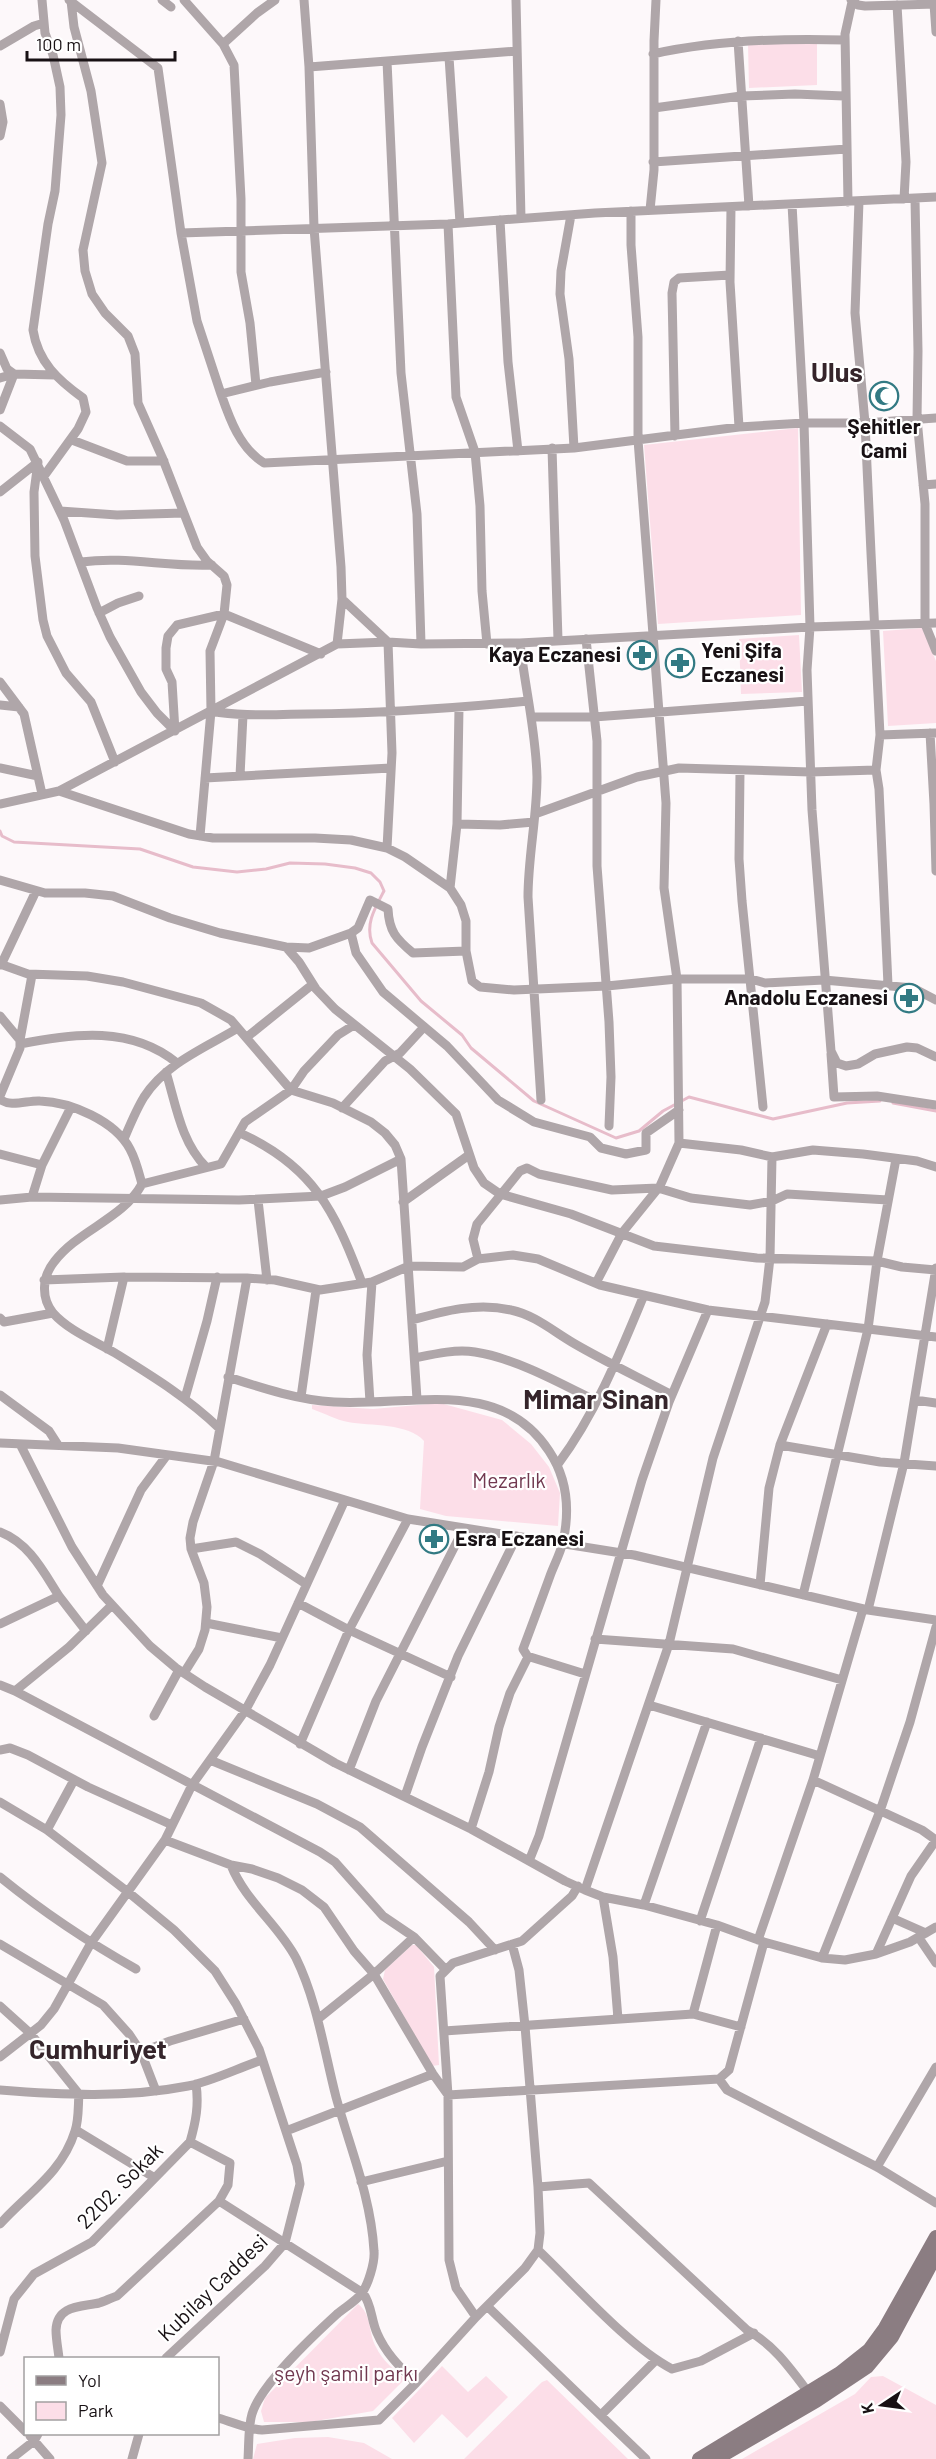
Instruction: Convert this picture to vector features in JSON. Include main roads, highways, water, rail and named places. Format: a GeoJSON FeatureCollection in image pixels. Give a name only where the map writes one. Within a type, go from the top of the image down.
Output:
{"type":"FeatureCollection","features":[{"type":"Feature","properties":{"kind":"main road"},"geometry":{"type":"LineString","coordinates":[[699,2459],[840,2373],[869,2350],[885,2328],[936,2237]]}},
{"type":"Feature","properties":{"kind":"main road"},"geometry":{"type":"LineString","coordinates":[[716,2459],[816,2401],[867,2367],[892,2337],[936,2255]]}},
{"type":"Feature","properties":{"kind":"waterway"},"geometry":{"type":"LineString","coordinates":[[0,831],[2,836],[14,842],[140,849],[193,867],[237,872],[266,869],[290,863],[325,864],[355,868],[371,873],[380,882],[384,891],[370,923],[372,943],[421,1001],[462,1035],[471,1048],[534,1101],[616,1138],[639,1131],[663,1111],[689,1097],[773,1119],[847,1103],[880,1101]]}},
{"type":"Feature","properties":{"kind":"waterway"},"geometry":{"type":"LineString","coordinates":[[893,1103],[936,1111]]}},
{"type":"Feature","properties":{"kind":"place","name":"Şehitler Cami"},"geometry":{"type":"Point","coordinates":[884,396]}},
{"type":"Feature","properties":{"kind":"place","name":"Kaya Eczanesi"},"geometry":{"type":"Point","coordinates":[642,655]}},
{"type":"Feature","properties":{"kind":"place","name":"Yeni Şifa Eczanesi"},"geometry":{"type":"Point","coordinates":[680,663]}},
{"type":"Feature","properties":{"kind":"place","name":"Anadolu Eczanesi"},"geometry":{"type":"Point","coordinates":[909,998]}},
{"type":"Feature","properties":{"kind":"place","name":"Esra Eczanesi"},"geometry":{"type":"Point","coordinates":[434,1539]}},
{"type":"Feature","properties":{"kind":"district","name":"Ulus"},"geometry":{"type":"Point","coordinates":[837,373]}},
{"type":"Feature","properties":{"kind":"district","name":"Mimar Sinan"},"geometry":{"type":"Point","coordinates":[596,1400]}},
{"type":"Feature","properties":{"kind":"district","name":"Cumhuriyet"},"geometry":{"type":"Point","coordinates":[98,2050]}},
{"type":"Feature","properties":{"kind":"park label","name":"Mezarlık"},"geometry":{"type":"Point","coordinates":[509,1481]}},
{"type":"Feature","properties":{"kind":"park label","name":"şeyh şamil parkı"},"geometry":{"type":"Point","coordinates":[346,2374]}}]}
